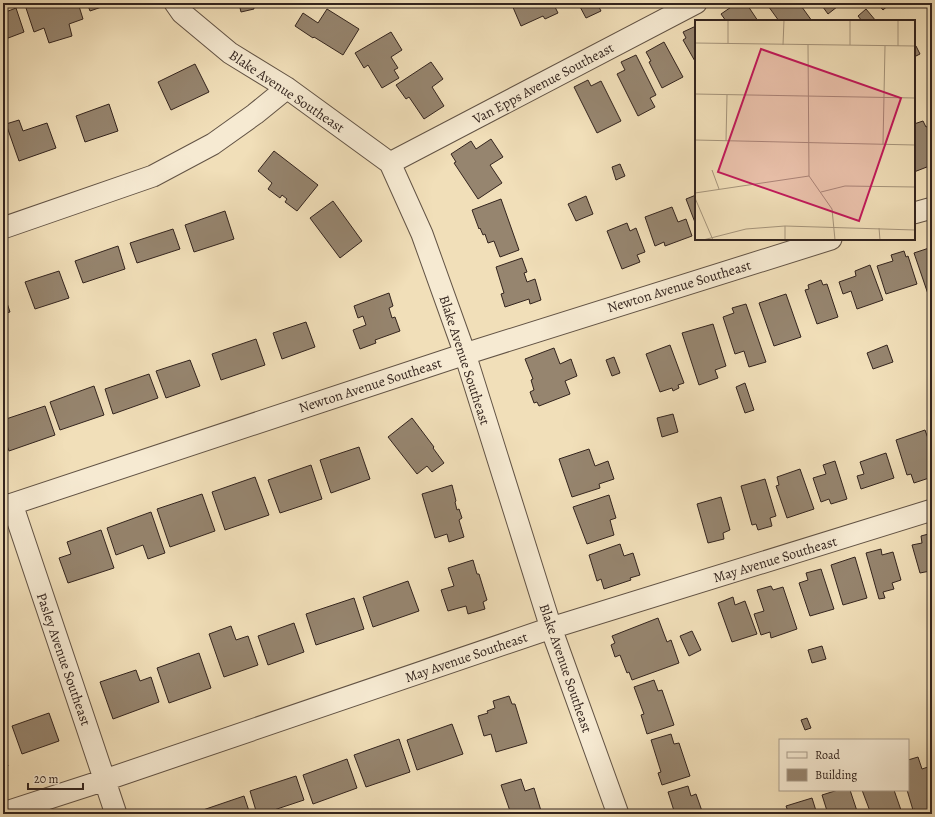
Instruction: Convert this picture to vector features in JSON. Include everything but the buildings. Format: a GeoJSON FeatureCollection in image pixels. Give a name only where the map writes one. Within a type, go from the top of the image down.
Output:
{"type":"FeatureCollection","features":[{"type":"Feature","properties":{"kind":"street","name":"Blake Avenue Southeast"},"geometry":{"type":"LineString","coordinates":[[175,3],[182,13],[230,53],[287,88],[390,163],[422,234],[464,354],[551,628],[618,814]]}},
{"type":"Feature","properties":{"kind":"street","name":"Van Epps Avenue Southeast"},"geometry":{"type":"LineString","coordinates":[[390,163],[696,3]]}},
{"type":"Feature","properties":{"kind":"street"},"geometry":{"type":"LineString","coordinates":[[3,228],[97,197],[153,176],[213,144],[287,88]]}},
{"type":"Feature","properties":{"kind":"street"},"geometry":{"type":"LineString","coordinates":[[915,213],[932,208]]}},
{"type":"Feature","properties":{"kind":"street","name":"Newton Avenue Southeast"},"geometry":{"type":"LineString","coordinates":[[8,506],[464,354],[828,240]]}},
{"type":"Feature","properties":{"kind":"street","name":"Pasley Avenue Southeast"},"geometry":{"type":"LineString","coordinates":[[8,506],[116,814]]}},
{"type":"Feature","properties":{"kind":"street","name":"May Avenue Southeast"},"geometry":{"type":"LineString","coordinates":[[3,813],[105,780],[551,628],[932,510]]}}]}
